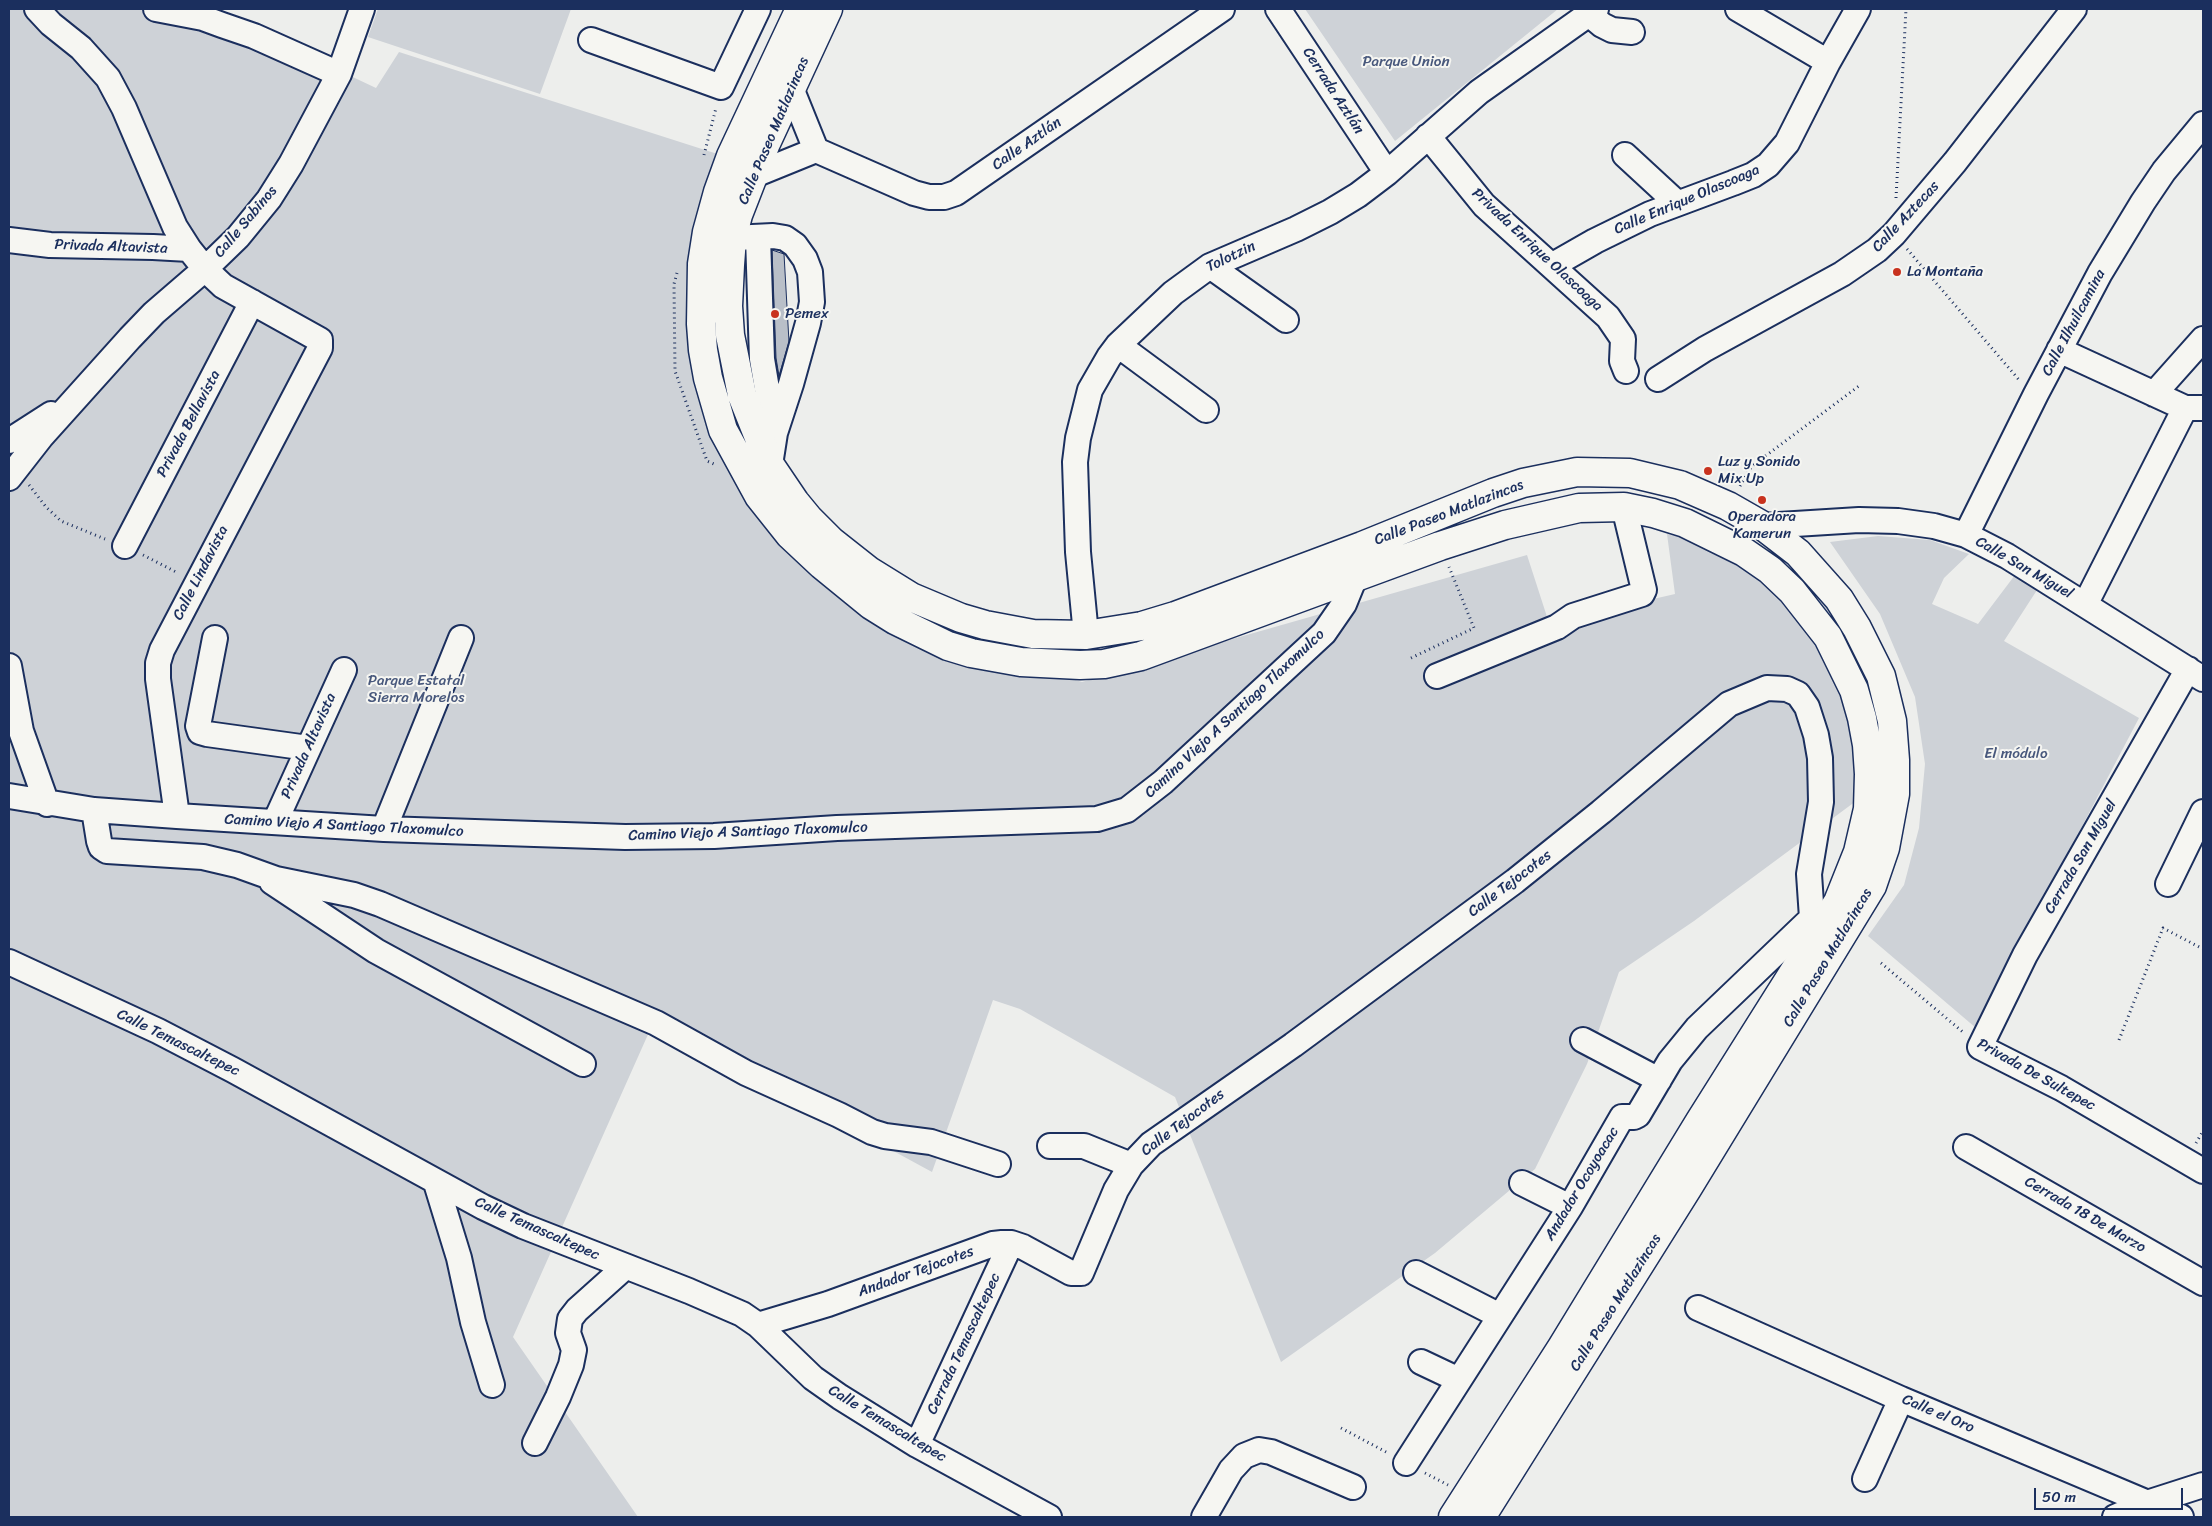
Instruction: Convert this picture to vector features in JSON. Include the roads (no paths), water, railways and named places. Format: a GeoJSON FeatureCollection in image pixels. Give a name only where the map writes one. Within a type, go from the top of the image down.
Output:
{"type":"FeatureCollection","features":[{"type":"Feature","properties":{"kind":"highway","name":"Calle Paseo Matlazincas"},"geometry":{"type":"LineString","coordinates":[[800,9],[731,156],[718,192],[707,232],[700,293],[703,350],[708,378],[724,430],[759,496],[790,535],[847,587],[895,620],[948,646],[993,658],[1021,662],[1080,665],[1122,661],[1440,546],[1537,516],[1579,508],[1624,507],[1653,512],[1685,523],[1744,552],[1770,570],[1792,591],[1828,637],[1854,690],[1868,745],[1868,809],[1856,858],[1838,902],[1819,922],[1562,1347],[1452,1517]]}},
{"type":"Feature","properties":{"kind":"highway","name":"Calle Paseo Matlazincas"},"geometry":{"type":"LineString","coordinates":[[828,9],[790,88],[752,176],[738,215],[745,237],[728,306],[735,367],[745,404],[770,465],[795,502],[831,541],[861,565],[912,597],[961,618],[1006,631],[1033,634],[1086,635],[1142,626],[1175,616],[1362,546],[1493,493],[1542,478],[1578,472],[1630,473],[1656,478],[1705,495],[1763,526],[1798,553],[1839,599],[1857,628],[1881,676],[1892,721],[1895,760],[1894,794],[1891,818],[1879,868],[1866,898],[1481,1517]]}},
{"type":"Feature","properties":{"kind":"street"},"geometry":{"type":"LineString","coordinates":[[37,9],[51,24],[81,48],[108,78],[124,108],[175,227],[189,249]]}},
{"type":"Feature","properties":{"kind":"street"},"geometry":{"type":"LineString","coordinates":[[156,9],[203,18],[222,24],[254,36],[339,74]]}},
{"type":"Feature","properties":{"kind":"street","name":"Calle Sabinos"},"geometry":{"type":"LineString","coordinates":[[76,398],[154,313],[205,269],[238,237],[269,199],[291,164],[339,74],[362,9]]}},
{"type":"Feature","properties":{"kind":"street"},"geometry":{"type":"LineString","coordinates":[[591,40],[721,87],[758,9]]}},
{"type":"Feature","properties":{"kind":"street","name":"Calle Aztlán"},"geometry":{"type":"LineString","coordinates":[[816,150],[914,193],[929,197],[944,197],[956,193],[1222,9]]}},
{"type":"Feature","properties":{"kind":"street","name":"Cerrada Aztlán"},"geometry":{"type":"LineString","coordinates":[[1278,9],[1387,173]]}},
{"type":"Feature","properties":{"kind":"street"},"geometry":{"type":"LineString","coordinates":[[1738,9],[1828,62]]}},
{"type":"Feature","properties":{"kind":"street","name":"Calle Enrique Olascoaga"},"geometry":{"type":"LineString","coordinates":[[1553,265],[1595,241],[1677,203],[1753,175],[1768,165],[1787,143],[1828,62],[1858,9]]}},
{"type":"Feature","properties":{"kind":"street","name":"Calle Aztecas"},"geometry":{"type":"LineString","coordinates":[[1658,379],[1705,349],[1842,274],[1877,250],[1894,234],[1990,119],[2074,9]]}},
{"type":"Feature","properties":{"kind":"street"},"geometry":{"type":"LineString","coordinates":[[1593,11],[1602,25],[1612,30],[1632,32]]}},
{"type":"Feature","properties":{"kind":"street","name":"Tolotzin"},"geometry":{"type":"LineString","coordinates":[[1086,635],[1078,552],[1075,462],[1078,438],[1090,390],[1118,345],[1173,293],[1210,266],[1231,255],[1296,229],[1330,212],[1387,173],[1479,92],[1593,11]]}},
{"type":"Feature","properties":{"kind":"street"},"geometry":{"type":"LineString","coordinates":[[752,176],[816,150],[790,88]]}},
{"type":"Feature","properties":{"kind":"street","name":"Calle Ilhuilcamina"},"geometry":{"type":"LineString","coordinates":[[1966,535],[2058,350],[2100,273],[2143,202],[2185,143],[2203,124]]}},
{"type":"Feature","properties":{"kind":"street","name":"Privada Enrique Olascoaga"},"geometry":{"type":"LineString","coordinates":[[1428,136],[1484,205],[1553,265],[1608,317],[1622,334],[1624,342],[1622,361],[1626,371]]}},
{"type":"Feature","properties":{"kind":"street"},"geometry":{"type":"LineString","coordinates":[[1625,155],[1677,203]]}},
{"type":"Feature","properties":{"kind":"street"},"geometry":{"type":"LineString","coordinates":[[770,465],[775,433],[803,346],[812,302],[812,286],[810,272],[805,259],[795,245],[780,236],[745,237],[762,359],[775,433]]}},
{"type":"Feature","properties":{"kind":"street","name":"Privada Altavista"},"geometry":{"type":"LineString","coordinates":[[9,240],[50,245],[189,249],[205,269],[223,286],[318,338],[321,343],[320,348]]}},
{"type":"Feature","properties":{"kind":"street"},"geometry":{"type":"LineString","coordinates":[[1210,266],[1286,320]]}},
{"type":"Feature","properties":{"kind":"street","name":"Privada Bellavista"},"geometry":{"type":"LineString","coordinates":[[125,546],[252,302]]}},
{"type":"Feature","properties":{"kind":"street"},"geometry":{"type":"LineString","coordinates":[[2154,394],[2203,339]]}},
{"type":"Feature","properties":{"kind":"street"},"geometry":{"type":"LineString","coordinates":[[1118,345],[1206,410]]}},
{"type":"Feature","properties":{"kind":"street","name":"Calle Lindavista"},"geometry":{"type":"LineString","coordinates":[[177,816],[159,689],[158,663],[162,650],[196,582],[320,348]]}},
{"type":"Feature","properties":{"kind":"street"},"geometry":{"type":"LineString","coordinates":[[2058,350],[2154,394],[2194,408],[2151,477],[2086,603]]}},
{"type":"Feature","properties":{"kind":"street"},"geometry":{"type":"LineString","coordinates":[[9,441],[76,398]]}},
{"type":"Feature","properties":{"kind":"street"},"geometry":{"type":"LineString","coordinates":[[12,474],[76,398]]}},
{"type":"Feature","properties":{"kind":"street"},"geometry":{"type":"LineString","coordinates":[[1437,676],[1557,628],[1573,616],[1642,594],[1644,590],[1624,507]]}},
{"type":"Feature","properties":{"kind":"street","name":"Calle San Miguel"},"geometry":{"type":"LineString","coordinates":[[1763,526],[1859,520],[1898,521],[1934,526],[1966,535],[2008,556],[2086,603],[2195,674]]}},
{"type":"Feature","properties":{"kind":"street","name":"Camino Viejo A Santiago Tlaxomulco"},"geometry":{"type":"LineString","coordinates":[[9,796],[47,804],[94,810],[177,816],[384,829],[605,837],[714,836],[837,828],[1097,819],[1113,816],[1127,810],[1163,782],[1324,633],[1344,604],[1355,577],[1362,546]]}},
{"type":"Feature","properties":{"kind":"street"},"geometry":{"type":"LineString","coordinates":[[215,638],[198,726],[200,732],[308,748]]}},
{"type":"Feature","properties":{"kind":"street"},"geometry":{"type":"LineString","coordinates":[[384,829],[461,638]]}},
{"type":"Feature","properties":{"kind":"street"},"geometry":{"type":"LineString","coordinates":[[9,666],[21,730],[47,804]]}},
{"type":"Feature","properties":{"kind":"street","name":"Privada Altavista"},"geometry":{"type":"LineString","coordinates":[[275,822],[344,670]]}},
{"type":"Feature","properties":{"kind":"street","name":"Cerrada San Miguel"},"geometry":{"type":"LineString","coordinates":[[1980,1047],[2025,955],[2195,674]]}},
{"type":"Feature","properties":{"kind":"street","name":"Calle Tejocotes"},"geometry":{"type":"LineString","coordinates":[[1011,1243],[1078,1275],[1082,1271],[1116,1190],[1131,1165],[1151,1144],[1293,1045],[1515,881],[1601,812],[1729,704],[1767,688],[1787,689],[1804,699],[1816,735],[1820,758],[1821,802],[1808,874],[1819,922]]}},
{"type":"Feature","properties":{"kind":"street"},"geometry":{"type":"LineString","coordinates":[[94,810],[98,841],[107,852],[203,857],[225,861],[276,879],[354,895],[428,923],[656,1023],[746,1073],[872,1132],[885,1136],[931,1142],[998,1164]]}},
{"type":"Feature","properties":{"kind":"street"},"geometry":{"type":"LineString","coordinates":[[2168,884],[2203,812]]}},
{"type":"Feature","properties":{"kind":"street"},"geometry":{"type":"LineString","coordinates":[[259,873],[376,951],[583,1064]]}},
{"type":"Feature","properties":{"kind":"street","name":"Andador Ocoyoacac"},"geometry":{"type":"LineString","coordinates":[[1406,1463],[1570,1207],[1622,1117],[1638,1115],[1683,1044],[1717,1007],[1819,922]]}},
{"type":"Feature","properties":{"kind":"street","name":"Calle Temascaltepec"},"geometry":{"type":"LineString","coordinates":[[9,962],[158,1031],[324,1118],[436,1183],[523,1226],[728,1307],[758,1325],[813,1378],[840,1398],[917,1445],[1049,1517]]}},
{"type":"Feature","properties":{"kind":"street"},"geometry":{"type":"LineString","coordinates":[[1583,1040],[1659,1080]]}},
{"type":"Feature","properties":{"kind":"street","name":"Privada De Sultepec"},"geometry":{"type":"LineString","coordinates":[[1980,1047],[2061,1088],[2203,1171]]}},
{"type":"Feature","properties":{"kind":"street"},"geometry":{"type":"LineString","coordinates":[[1050,1146],[1084,1146],[1131,1165]]}},
{"type":"Feature","properties":{"kind":"street","name":"Cerrada 18 De Marzo"},"geometry":{"type":"LineString","coordinates":[[1966,1147],[2203,1283]]}},
{"type":"Feature","properties":{"kind":"street"},"geometry":{"type":"LineString","coordinates":[[436,1183],[459,1258],[473,1322],[492,1385]]}},
{"type":"Feature","properties":{"kind":"street"},"geometry":{"type":"LineString","coordinates":[[1522,1183],[1570,1207]]}},
{"type":"Feature","properties":{"kind":"street","name":"Andador Tejocotes"},"geometry":{"type":"LineString","coordinates":[[758,1325],[828,1304],[993,1244],[1011,1243]]}},
{"type":"Feature","properties":{"kind":"street","name":"Cerrada Temascaltepec"},"geometry":{"type":"LineString","coordinates":[[917,1445],[1011,1243]]}},
{"type":"Feature","properties":{"kind":"street"},"geometry":{"type":"LineString","coordinates":[[535,1443],[558,1397],[571,1365],[574,1350],[568,1334],[570,1319],[577,1310],[624,1267]]}},
{"type":"Feature","properties":{"kind":"street"},"geometry":{"type":"LineString","coordinates":[[1416,1273],[1500,1316]]}},
{"type":"Feature","properties":{"kind":"street","name":"Calle el Oro"},"geometry":{"type":"LineString","coordinates":[[1698,1308],[1901,1399],[2181,1517]]}},
{"type":"Feature","properties":{"kind":"street"},"geometry":{"type":"LineString","coordinates":[[1422,1362],[1460,1380]]}},
{"type":"Feature","properties":{"kind":"street"},"geometry":{"type":"LineString","coordinates":[[1864,1479],[1901,1399]]}},
{"type":"Feature","properties":{"kind":"street"},"geometry":{"type":"LineString","coordinates":[[1204,1517],[1231,1470],[1244,1456],[1254,1451],[1265,1450],[1271,1452],[1353,1487]]}},
{"type":"Feature","properties":{"kind":"street"},"geometry":{"type":"LineString","coordinates":[[2115,1517],[2147,1502],[2203,1485]]}},
{"type":"Feature","properties":{"kind":"place","name":"La Montaña"},"geometry":{"type":"Point","coordinates":[1897,272]}},
{"type":"Feature","properties":{"kind":"place","name":"Pemex"},"geometry":{"type":"Point","coordinates":[775,314]}},
{"type":"Feature","properties":{"kind":"place","name":"Luz y Sonido Mix Up"},"geometry":{"type":"Point","coordinates":[1708,471]}},
{"type":"Feature","properties":{"kind":"place","name":"Operadora Kamerun"},"geometry":{"type":"Point","coordinates":[1762,500]}},
{"type":"Feature","properties":{"kind":"park label","name":"Parque Union"},"geometry":{"type":"Point","coordinates":[1406,62]}},
{"type":"Feature","properties":{"kind":"park label","name":"Parque Estatal Sierra Morelos"},"geometry":{"type":"Point","coordinates":[416,690]}},
{"type":"Feature","properties":{"kind":"park label","name":"El módulo"},"geometry":{"type":"Point","coordinates":[2016,754]}}]}
